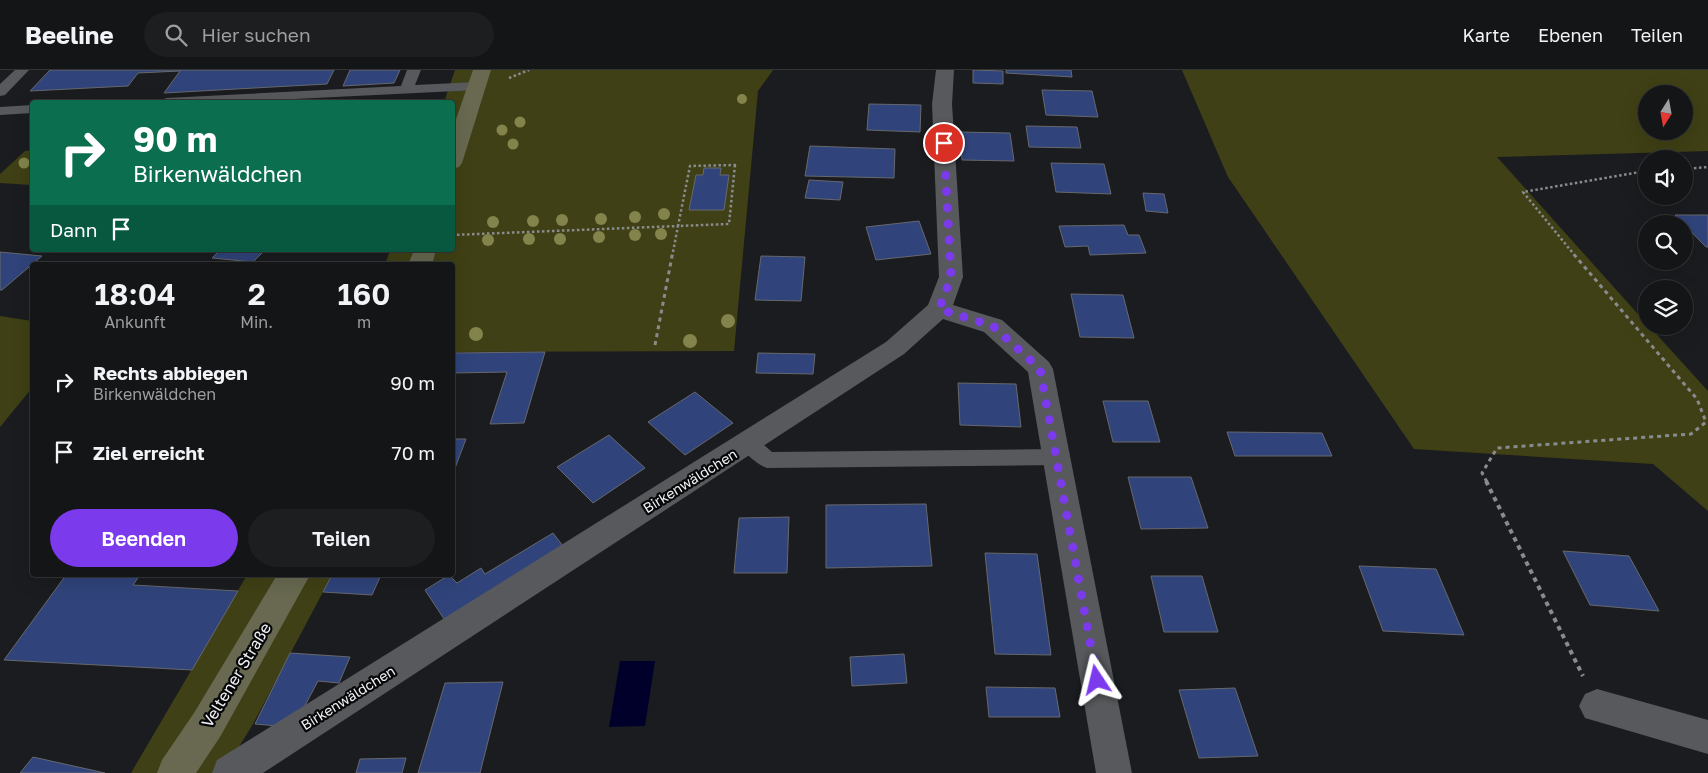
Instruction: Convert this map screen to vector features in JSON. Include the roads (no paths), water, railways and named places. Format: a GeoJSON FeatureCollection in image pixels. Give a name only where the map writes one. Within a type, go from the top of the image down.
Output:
{"type":"FeatureCollection","features":[{"type":"Feature","properties":{"kind":"main road"},"geometry":{"type":"LineString","coordinates":[[455,154],[480,78]]}},
{"type":"Feature","properties":{"kind":"main road","name":"Veltener Straße"},"geometry":{"type":"LineString","coordinates":[[176,773],[207,725],[293,577]]}},
{"type":"Feature","properties":{"kind":"street","name":"Birkenwäldchen"},"geometry":{"type":"LineString","coordinates":[[230,773],[749,443],[894,348],[939,309],[951,277],[942,104],[945,70]]}},
{"type":"Feature","properties":{"kind":"street"},"geometry":{"type":"LineString","coordinates":[[939,309],[993,326],[1040,369],[1114,773]]}},
{"type":"Feature","properties":{"kind":"street"},"geometry":{"type":"LineString","coordinates":[[1597,706],[1708,737]]}},
{"type":"Feature","properties":{"kind":"lane"},"geometry":{"type":"LineString","coordinates":[[0,92],[22,70]]}},
{"type":"Feature","properties":{"kind":"lane"},"geometry":{"type":"LineString","coordinates":[[406,90],[414,70]]}},
{"type":"Feature","properties":{"kind":"lane"},"geometry":{"type":"LineString","coordinates":[[206,100],[406,90],[480,78]]}},
{"type":"Feature","properties":{"kind":"lane"},"geometry":{"type":"LineString","coordinates":[[0,111],[30,109]]}},
{"type":"Feature","properties":{"kind":"lane"},"geometry":{"type":"LineString","coordinates":[[749,443],[767,460],[1056,457]]}},
{"type":"Feature","properties":{"kind":"water"},"geometry":{"type":"Polygon","coordinates":[[[620,661],[655,661],[645,726],[609,727],[620,661]]]}}]}
